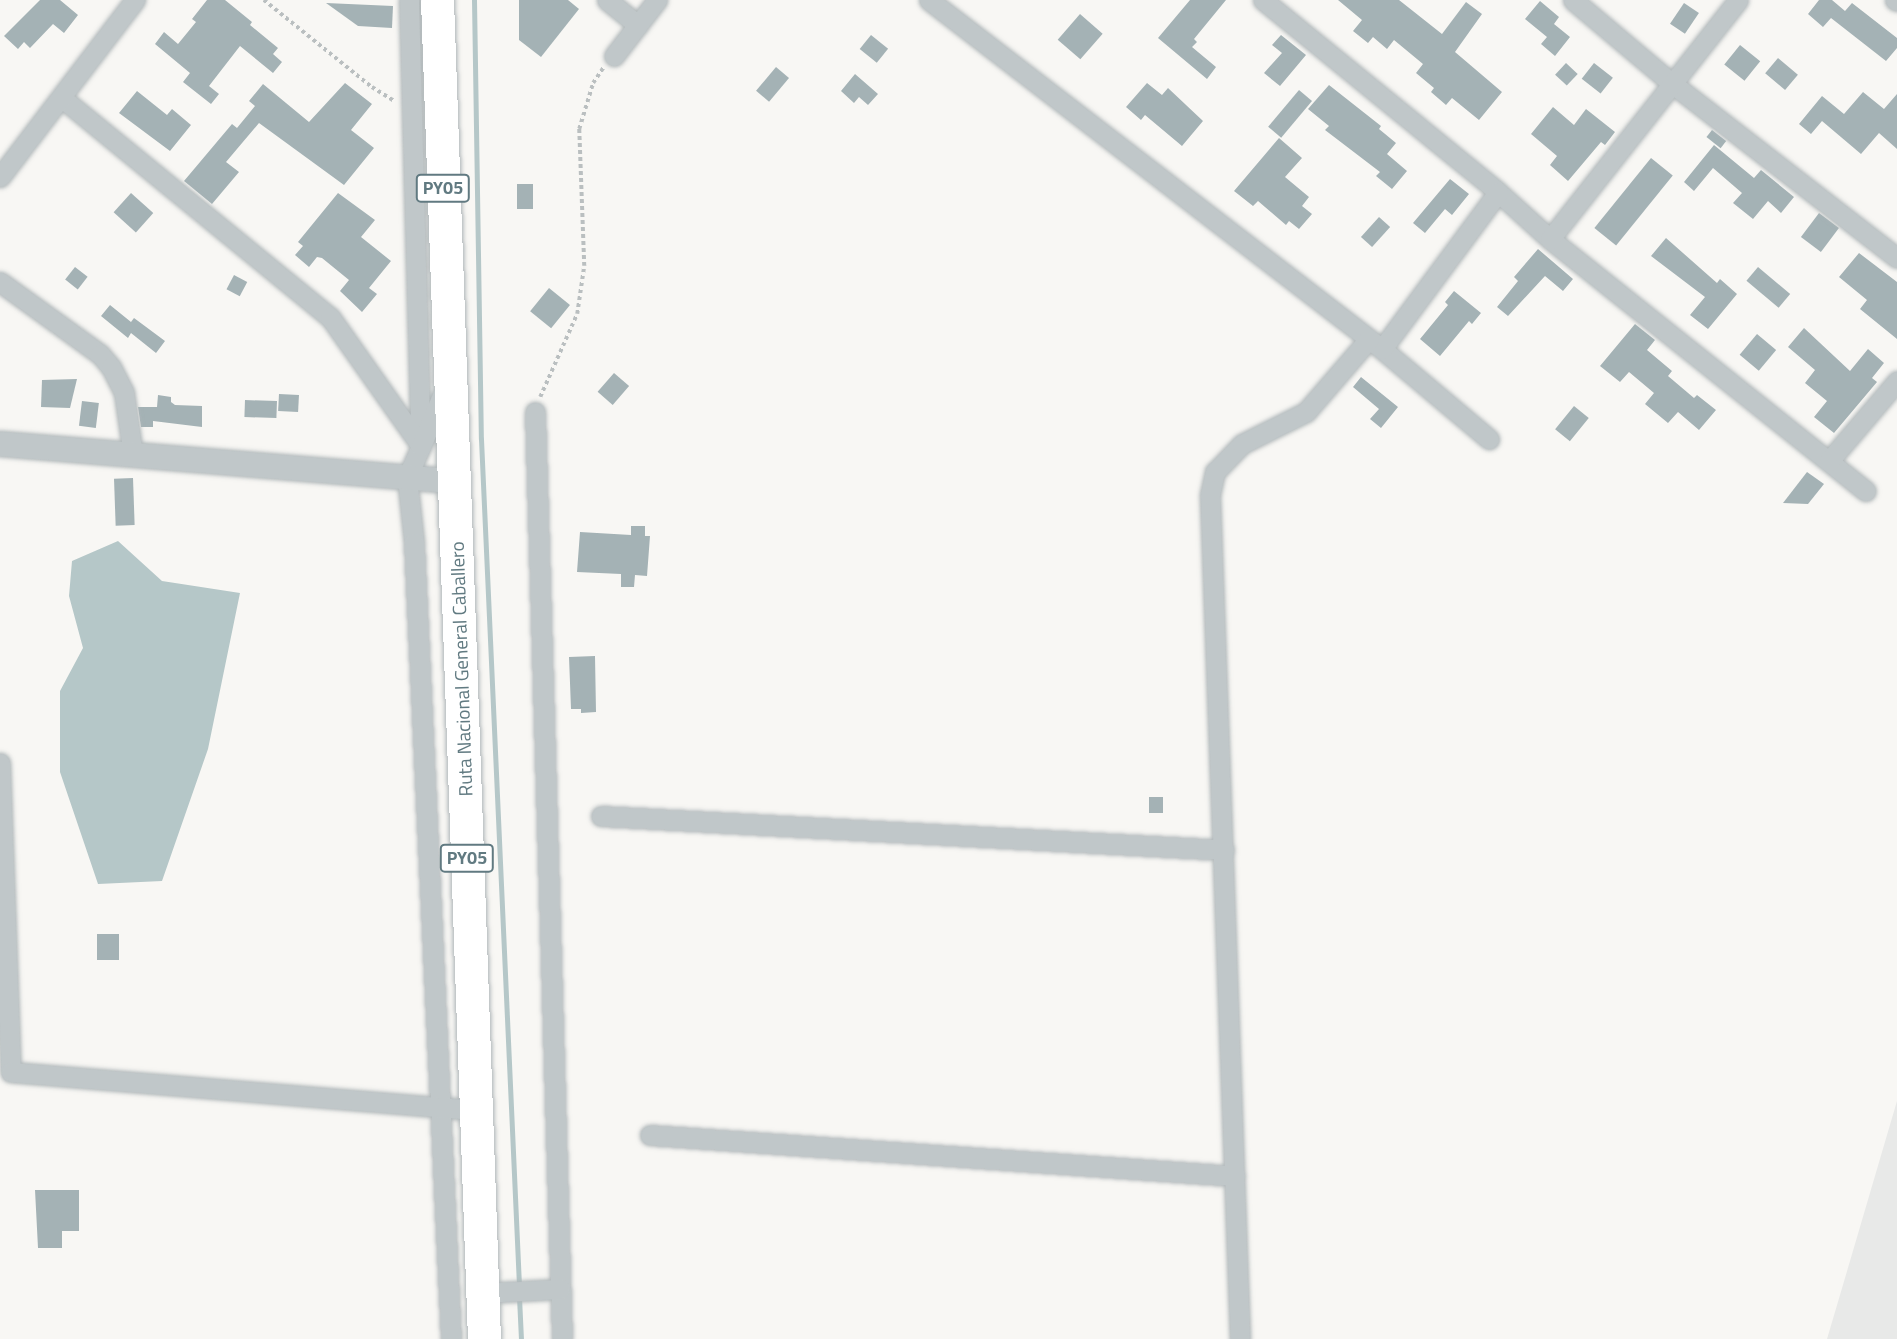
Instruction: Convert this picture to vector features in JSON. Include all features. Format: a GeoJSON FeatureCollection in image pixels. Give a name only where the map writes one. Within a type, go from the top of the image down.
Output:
{"type":"FeatureCollection","features":[{"type":"Feature","properties":{"kind":"highway","name":"Ruta Nacional General Caballero"},"geometry":{"type":"LineString","coordinates":[[437,0],[476,1110],[495,1292],[484,1339]]}},
{"type":"Feature","properties":{"kind":"street"},"geometry":{"type":"LineString","coordinates":[[0,177],[135,0]]}},
{"type":"Feature","properties":{"kind":"street"},"geometry":{"type":"LineString","coordinates":[[409,0],[421,446]]}},
{"type":"Feature","properties":{"kind":"street"},"geometry":{"type":"LineString","coordinates":[[607,0],[638,25]]}},
{"type":"Feature","properties":{"kind":"street"},"geometry":{"type":"LineString","coordinates":[[614,56],[657,0]]}},
{"type":"Feature","properties":{"kind":"street"},"geometry":{"type":"LineString","coordinates":[[929,0],[1376,344],[1489,439]]}},
{"type":"Feature","properties":{"kind":"street"},"geometry":{"type":"LineString","coordinates":[[1263,0],[1498,191],[1549,239],[1866,491]]}},
{"type":"Feature","properties":{"kind":"street"},"geometry":{"type":"LineString","coordinates":[[1573,0],[1674,85],[1897,258]]}},
{"type":"Feature","properties":{"kind":"street"},"geometry":{"type":"LineString","coordinates":[[1549,239],[1674,85],[1738,0]]}},
{"type":"Feature","properties":{"kind":"street"},"geometry":{"type":"LineString","coordinates":[[62,98],[330,317],[421,446]]}},
{"type":"Feature","properties":{"kind":"street"},"geometry":{"type":"LineString","coordinates":[[1240,1339],[1210,495],[1215,472],[1242,444],[1306,412],[1376,344],[1498,191]]}},
{"type":"Feature","properties":{"kind":"street"},"geometry":{"type":"LineString","coordinates":[[0,282],[100,354],[111,367],[124,393],[133,455]]}},
{"type":"Feature","properties":{"kind":"street"},"geometry":{"type":"LineString","coordinates":[[450,376],[407,477],[414,543],[452,1339]]}},
{"type":"Feature","properties":{"kind":"street"},"geometry":{"type":"LineString","coordinates":[[1829,461],[1897,381]]}},
{"type":"Feature","properties":{"kind":"street"},"geometry":{"type":"LineString","coordinates":[[535,412],[552,1289],[562,1339]]}},
{"type":"Feature","properties":{"kind":"street"},"geometry":{"type":"LineString","coordinates":[[0,443],[454,481]]}},
{"type":"Feature","properties":{"kind":"street"},"geometry":{"type":"LineString","coordinates":[[0,763],[6,1072],[476,1110]]}},
{"type":"Feature","properties":{"kind":"street"},"geometry":{"type":"LineString","coordinates":[[601,816],[1224,849]]}},
{"type":"Feature","properties":{"kind":"street"},"geometry":{"type":"LineString","coordinates":[[650,1135],[1235,1176]]}},
{"type":"Feature","properties":{"kind":"street"},"geometry":{"type":"LineString","coordinates":[[495,1292],[552,1289]]}},
{"type":"Feature","properties":{"kind":"path"},"geometry":{"type":"LineString","coordinates":[[264,0],[372,87],[413,112]]}},
{"type":"Feature","properties":{"kind":"path"},"geometry":{"type":"LineString","coordinates":[[535,412],[548,373],[577,314],[584,266],[579,129],[593,83],[614,56]]}},
{"type":"Feature","properties":{"kind":"shaded area"},"geometry":{"type":"Polygon","coordinates":[[[118,541],[162,581],[240,593],[208,749],[162,881],[98,884],[60,772],[60,691],[83,648],[69,596],[72,561],[118,541]]]}},
{"type":"Feature","properties":{"kind":"shaded area"},"geometry":{"type":"Polygon","coordinates":[[[1897,1101],[1897,1339],[1827,1339],[1840,1295],[1897,1101]]]}},
{"type":"Feature","properties":{"kind":"building"},"geometry":{"type":"Polygon","coordinates":[[[40,0],[60,0],[78,15],[64,33],[53,24],[30,48],[24,42],[18,49],[4,36],[40,0]]]}},
{"type":"Feature","properties":{"kind":"building"},"geometry":{"type":"Polygon","coordinates":[[[207,0],[225,0],[252,22],[250,25],[278,48],[273,54],[282,62],[273,73],[240,46],[209,86],[219,94],[211,104],[183,82],[190,73],[155,44],[164,32],[178,44],[196,22],[192,19],[207,0]]]}},
{"type":"Feature","properties":{"kind":"building"},"geometry":{"type":"Polygon","coordinates":[[[519,0],[568,0],[579,9],[541,57],[519,40],[519,0]]]}},
{"type":"Feature","properties":{"kind":"building"},"geometry":{"type":"Polygon","coordinates":[[[1190,0],[1226,0],[1194,39],[1197,42],[1192,47],[1216,67],[1207,79],[1158,38],[1190,0]]]}},
{"type":"Feature","properties":{"kind":"building"},"geometry":{"type":"Polygon","coordinates":[[[1338,0],[1399,0],[1442,34],[1466,2],[1482,14],[1455,52],[1502,92],[1479,120],[1452,98],[1446,105],[1431,92],[1434,88],[1416,73],[1423,64],[1394,40],[1387,49],[1373,37],[1368,43],[1353,31],[1362,20],[1338,0]]]}},
{"type":"Feature","properties":{"kind":"building"},"geometry":{"type":"Polygon","coordinates":[[[1819,0],[1832,0],[1845,11],[1852,3],[1897,38],[1897,48],[1886,61],[1831,18],[1823,27],[1808,14],[1819,0]]]}},
{"type":"Feature","properties":{"kind":"building"},"geometry":{"type":"Polygon","coordinates":[[[1540,1],[1559,17],[1554,24],[1570,37],[1555,56],[1541,44],[1547,37],[1525,19],[1540,1]]]}},
{"type":"Feature","properties":{"kind":"building"},"geometry":{"type":"Polygon","coordinates":[[[326,3],[393,6],[392,28],[358,26],[326,3]]]}},
{"type":"Feature","properties":{"kind":"building"},"geometry":{"type":"Polygon","coordinates":[[[1684,3],[1699,13],[1685,34],[1670,24],[1684,3]]]}},
{"type":"Feature","properties":{"kind":"building"},"geometry":{"type":"Polygon","coordinates":[[[1080,14],[1103,34],[1080,59],[1058,40],[1080,14]]]}},
{"type":"Feature","properties":{"kind":"building"},"geometry":{"type":"Polygon","coordinates":[[[871,35],[888,49],[877,63],[860,49],[871,35]]]}},
{"type":"Feature","properties":{"kind":"building"},"geometry":{"type":"Polygon","coordinates":[[[1281,35],[1306,55],[1280,86],[1264,73],[1282,53],[1272,45],[1281,35]]]}},
{"type":"Feature","properties":{"kind":"building"},"geometry":{"type":"Polygon","coordinates":[[[1740,45],[1760,61],[1744,81],[1724,64],[1740,45]]]}},
{"type":"Feature","properties":{"kind":"building"},"geometry":{"type":"Polygon","coordinates":[[[1778,58],[1798,75],[1785,90],[1765,73],[1778,58]]]}},
{"type":"Feature","properties":{"kind":"building"},"geometry":{"type":"Polygon","coordinates":[[[1566,63],[1578,74],[1567,86],[1555,75],[1566,63]]]}},
{"type":"Feature","properties":{"kind":"building"},"geometry":{"type":"Polygon","coordinates":[[[1594,63],[1613,78],[1601,94],[1582,79],[1594,63]]]}},
{"type":"Feature","properties":{"kind":"building"},"geometry":{"type":"Polygon","coordinates":[[[776,67],[789,78],[769,102],[756,91],[776,67]]]}},
{"type":"Feature","properties":{"kind":"building"},"geometry":{"type":"Polygon","coordinates":[[[855,74],[878,94],[868,105],[859,97],[854,103],[841,91],[855,74]]]}},
{"type":"Feature","properties":{"kind":"building"},"geometry":{"type":"Polygon","coordinates":[[[345,83],[372,104],[351,130],[374,148],[344,185],[259,123],[226,162],[239,172],[212,204],[184,181],[232,124],[237,128],[255,106],[249,101],[263,84],[309,122],[345,83]]]}},
{"type":"Feature","properties":{"kind":"building"},"geometry":{"type":"Polygon","coordinates":[[[1147,83],[1162,95],[1168,88],[1203,121],[1182,146],[1145,115],[1141,120],[1126,107],[1147,83]]]}},
{"type":"Feature","properties":{"kind":"building"},"geometry":{"type":"Polygon","coordinates":[[[1329,85],[1381,126],[1379,129],[1396,143],[1387,154],[1407,171],[1392,189],[1376,176],[1380,172],[1325,130],[1329,126],[1308,109],[1329,85]]]}},
{"type":"Feature","properties":{"kind":"building"},"geometry":{"type":"Polygon","coordinates":[[[1299,90],[1312,101],[1281,138],[1268,127],[1299,90]]]}},
{"type":"Feature","properties":{"kind":"building"},"geometry":{"type":"Polygon","coordinates":[[[137,91],[167,115],[172,109],[191,125],[170,151],[119,113],[137,91]]]}},
{"type":"Feature","properties":{"kind":"building"},"geometry":{"type":"Polygon","coordinates":[[[1863,92],[1884,109],[1897,94],[1897,149],[1879,133],[1861,154],[1822,121],[1811,134],[1799,124],[1822,96],[1844,114],[1863,92]]]}},
{"type":"Feature","properties":{"kind":"building"},"geometry":{"type":"Polygon","coordinates":[[[1553,107],[1574,125],[1586,109],[1615,132],[1605,145],[1601,142],[1568,181],[1550,165],[1557,156],[1531,134],[1553,107]]]}},
{"type":"Feature","properties":{"kind":"building"},"geometry":{"type":"Polygon","coordinates":[[[1712,130],[1726,141],[1721,148],[1706,137],[1712,130]]]}},
{"type":"Feature","properties":{"kind":"building"},"geometry":{"type":"Polygon","coordinates":[[[1279,138],[1302,158],[1285,177],[1309,197],[1302,206],[1312,214],[1299,229],[1289,221],[1286,225],[1258,201],[1253,206],[1234,191],[1279,138]]]}},
{"type":"Feature","properties":{"kind":"building"},"geometry":{"type":"Polygon","coordinates":[[[1714,145],[1754,178],[1761,170],[1794,197],[1781,213],[1768,201],[1753,219],[1733,203],[1742,193],[1713,168],[1694,191],[1684,182],[1714,145]]]}},
{"type":"Feature","properties":{"kind":"building"},"geometry":{"type":"Polygon","coordinates":[[[1651,158],[1673,176],[1616,246],[1594,228],[1651,158]]]}},
{"type":"Feature","properties":{"kind":"building"},"geometry":{"type":"Polygon","coordinates":[[[1450,179],[1469,194],[1452,215],[1445,209],[1425,233],[1413,223],[1450,179]]]}},
{"type":"Feature","properties":{"kind":"building"},"geometry":{"type":"Polygon","coordinates":[[[517,184],[533,184],[533,209],[517,209],[517,184]]]}},
{"type":"Feature","properties":{"kind":"building"},"geometry":{"type":"Polygon","coordinates":[[[131,193],[153,213],[136,232],[114,212],[131,193]]]}},
{"type":"Feature","properties":{"kind":"building"},"geometry":{"type":"Polygon","coordinates":[[[338,193],[375,220],[361,237],[391,261],[369,288],[377,294],[362,312],[340,291],[349,280],[322,258],[317,257],[309,267],[295,255],[303,246],[298,242],[338,193]]]}},
{"type":"Feature","properties":{"kind":"building"},"geometry":{"type":"Polygon","coordinates":[[[1819,213],[1839,228],[1821,252],[1801,237],[1819,213]]]}},
{"type":"Feature","properties":{"kind":"building"},"geometry":{"type":"Polygon","coordinates":[[[1379,217],[1390,227],[1372,247],[1361,237],[1379,217]]]}},
{"type":"Feature","properties":{"kind":"building"},"geometry":{"type":"Polygon","coordinates":[[[1666,238],[1717,283],[1720,279],[1737,294],[1708,329],[1690,315],[1705,297],[1651,256],[1666,238]]]}},
{"type":"Feature","properties":{"kind":"building"},"geometry":{"type":"Polygon","coordinates":[[[1538,249],[1573,279],[1563,291],[1545,276],[1508,316],[1497,307],[1518,281],[1514,277],[1538,249]]]}},
{"type":"Feature","properties":{"kind":"building"},"geometry":{"type":"Polygon","coordinates":[[[1859,253],[1897,282],[1897,339],[1860,309],[1867,300],[1839,277],[1859,253]]]}},
{"type":"Feature","properties":{"kind":"building"},"geometry":{"type":"Polygon","coordinates":[[[75,267],[88,277],[78,289],[65,280],[75,267]]]}},
{"type":"Feature","properties":{"kind":"building"},"geometry":{"type":"Polygon","coordinates":[[[1758,267],[1790,294],[1779,308],[1746,281],[1758,267]]]}},
{"type":"Feature","properties":{"kind":"building"},"geometry":{"type":"Polygon","coordinates":[[[234,275],[247,282],[240,296],[226,289],[234,275]]]}},
{"type":"Feature","properties":{"kind":"building"},"geometry":{"type":"Polygon","coordinates":[[[549,288],[570,305],[551,328],[530,311],[549,288]]]}},
{"type":"Feature","properties":{"kind":"building"},"geometry":{"type":"Polygon","coordinates":[[[1454,291],[1481,313],[1472,324],[1469,321],[1440,356],[1420,339],[1448,305],[1445,302],[1454,291]]]}},
{"type":"Feature","properties":{"kind":"building"},"geometry":{"type":"Polygon","coordinates":[[[110,305],[131,322],[134,318],[165,341],[156,353],[131,333],[128,338],[101,316],[110,305]]]}},
{"type":"Feature","properties":{"kind":"building"},"geometry":{"type":"Polygon","coordinates":[[[1635,324],[1655,340],[1647,350],[1672,371],[1668,376],[1694,398],[1697,395],[1716,410],[1699,430],[1678,412],[1668,423],[1645,404],[1654,393],[1629,372],[1620,382],[1600,366],[1635,324]]]}},
{"type":"Feature","properties":{"kind":"building"},"geometry":{"type":"Polygon","coordinates":[[[1804,328],[1850,371],[1868,349],[1884,363],[1872,378],[1877,382],[1834,433],[1814,417],[1827,401],[1805,383],[1815,370],[1788,347],[1804,328]]]}},
{"type":"Feature","properties":{"kind":"building"},"geometry":{"type":"Polygon","coordinates":[[[1757,334],[1776,350],[1759,371],[1740,355],[1757,334]]]}},
{"type":"Feature","properties":{"kind":"building"},"geometry":{"type":"Polygon","coordinates":[[[614,373],[629,386],[613,405],[598,392],[614,373]]]}},
{"type":"Feature","properties":{"kind":"building"},"geometry":{"type":"Polygon","coordinates":[[[1361,377],[1398,407],[1381,428],[1370,419],[1379,409],[1353,387],[1361,377]]]}},
{"type":"Feature","properties":{"kind":"building"},"geometry":{"type":"Polygon","coordinates":[[[77,379],[70,408],[41,407],[42,380],[77,379]]]}},
{"type":"Feature","properties":{"kind":"building"},"geometry":{"type":"Polygon","coordinates":[[[279,394],[299,395],[298,412],[278,411],[279,394]]]}},
{"type":"Feature","properties":{"kind":"building"},"geometry":{"type":"Polygon","coordinates":[[[158,395],[171,397],[171,402],[175,405],[202,406],[202,427],[153,421],[153,427],[141,427],[138,407],[157,407],[158,395]]]}},
{"type":"Feature","properties":{"kind":"building"},"geometry":{"type":"Polygon","coordinates":[[[245,400],[277,401],[276,418],[244,417],[245,400]]]}},
{"type":"Feature","properties":{"kind":"building"},"geometry":{"type":"Polygon","coordinates":[[[82,401],[99,403],[96,428],[79,426],[82,401]]]}},
{"type":"Feature","properties":{"kind":"building"},"geometry":{"type":"Polygon","coordinates":[[[1574,406],[1589,418],[1570,441],[1555,429],[1574,406]]]}},
{"type":"Feature","properties":{"kind":"building"},"geometry":{"type":"Polygon","coordinates":[[[1807,472],[1824,484],[1808,504],[1783,503],[1807,472]]]}},
{"type":"Feature","properties":{"kind":"building"},"geometry":{"type":"Polygon","coordinates":[[[133,478],[135,525],[116,526],[114,479],[133,478]]]}},
{"type":"Feature","properties":{"kind":"building"},"geometry":{"type":"Polygon","coordinates":[[[631,526],[645,526],[645,536],[650,536],[647,576],[635,575],[634,587],[621,587],[621,574],[577,572],[580,532],[631,535],[631,526]]]}},
{"type":"Feature","properties":{"kind":"building"},"geometry":{"type":"Polygon","coordinates":[[[595,656],[596,712],[581,713],[581,709],[571,709],[569,657],[595,656]]]}},
{"type":"Feature","properties":{"kind":"building"},"geometry":{"type":"Polygon","coordinates":[[[1149,797],[1163,797],[1163,813],[1149,813],[1149,797]]]}},
{"type":"Feature","properties":{"kind":"building"},"geometry":{"type":"Polygon","coordinates":[[[97,934],[119,934],[119,960],[97,960],[97,934]]]}},
{"type":"Feature","properties":{"kind":"building"},"geometry":{"type":"Polygon","coordinates":[[[35,1190],[79,1190],[79,1231],[62,1231],[62,1248],[38,1248],[35,1190]]]}},
{"type":"Feature","properties":{"kind":"waterway"},"geometry":{"type":"LineString","coordinates":[[474,0],[481,439],[519,1287]]}},
{"type":"Feature","properties":{"kind":"waterway"},"geometry":{"type":"LineString","coordinates":[[519,1297],[521,1339]]}}]}
